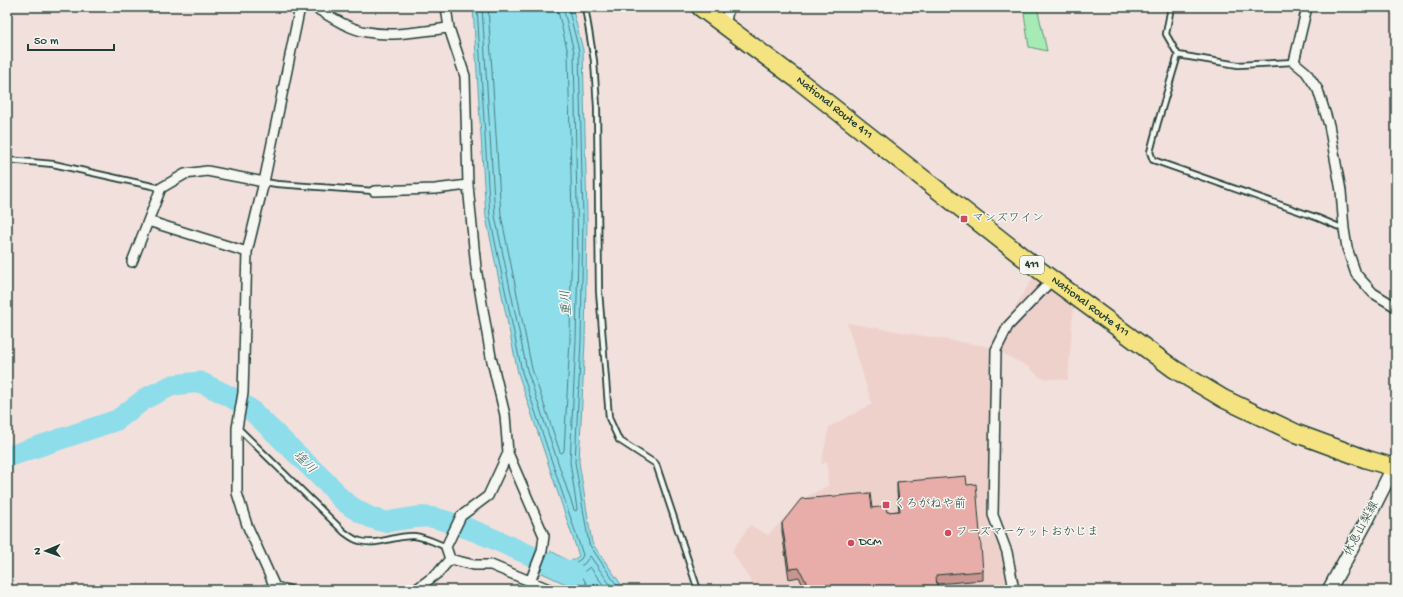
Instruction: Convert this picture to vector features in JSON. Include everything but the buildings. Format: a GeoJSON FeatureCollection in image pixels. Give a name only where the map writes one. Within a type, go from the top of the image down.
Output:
{"type":"FeatureCollection","features":[{"type":"Feature","properties":{"kind":"highway","name":"National Route 411"},"geometry":{"type":"LineString","coordinates":[[700,7],[802,83],[1052,280],[1174,369],[1224,399],[1298,434],[1366,459],[1395,466]]}},
{"type":"Feature","properties":{"kind":"main road","name":"休息山梨線"},"geometry":{"type":"LineString","coordinates":[[1329,590],[1395,466]]}},
{"type":"Feature","properties":{"kind":"street"},"geometry":{"type":"LineString","coordinates":[[288,590],[270,588],[237,493],[238,428],[242,393],[247,252],[264,182],[300,7]]}},
{"type":"Feature","properties":{"kind":"street"},"geometry":{"type":"LineString","coordinates":[[314,7],[352,28],[366,32],[394,34],[449,28]]}},
{"type":"Feature","properties":{"kind":"street"},"geometry":{"type":"LineString","coordinates":[[446,7],[449,28],[465,76],[468,185],[476,268],[491,357],[505,415],[508,453],[544,536],[542,551],[530,582]]}},
{"type":"Feature","properties":{"kind":"street"},"geometry":{"type":"LineString","coordinates":[[725,25],[729,7]]}},
{"type":"Feature","properties":{"kind":"street"},"geometry":{"type":"LineString","coordinates":[[1307,7],[1294,62],[1306,72],[1318,90],[1329,125],[1341,191],[1347,248],[1356,274],[1373,293],[1396,307]]}},
{"type":"Feature","properties":{"kind":"street"},"geometry":{"type":"LineString","coordinates":[[132,262],[161,188],[185,174],[208,171],[264,182]]}},
{"type":"Feature","properties":{"kind":"street"},"geometry":{"type":"LineString","coordinates":[[374,191],[435,189],[468,185]]}},
{"type":"Feature","properties":{"kind":"street"},"geometry":{"type":"LineString","coordinates":[[148,221],[247,252]]}},
{"type":"Feature","properties":{"kind":"street"},"geometry":{"type":"LineString","coordinates":[[1014,590],[1007,552],[993,516],[996,350],[1008,326],[1052,280]]}},
{"type":"Feature","properties":{"kind":"street"},"geometry":{"type":"LineString","coordinates":[[450,559],[446,547],[461,516],[488,496],[508,453]]}},
{"type":"Feature","properties":{"kind":"street"},"geometry":{"type":"LineString","coordinates":[[450,559],[474,565],[491,565],[551,590]]}},
{"type":"Feature","properties":{"kind":"street"},"geometry":{"type":"LineString","coordinates":[[415,590],[438,573],[450,559]]}},
{"type":"Feature","properties":{"kind":"lane"},"geometry":{"type":"LineString","coordinates":[[585,7],[594,61],[596,92],[599,291],[609,418],[619,440],[656,464],[698,590]]}},
{"type":"Feature","properties":{"kind":"lane"},"geometry":{"type":"LineString","coordinates":[[1172,7],[1166,34],[1178,55],[1150,152],[1153,160],[1318,218],[1344,229]]}},
{"type":"Feature","properties":{"kind":"lane"},"geometry":{"type":"LineString","coordinates":[[1178,55],[1238,65],[1294,62]]}},
{"type":"Feature","properties":{"kind":"lane"},"geometry":{"type":"LineString","coordinates":[[7,160],[53,164],[161,188]]}},
{"type":"Feature","properties":{"kind":"lane"},"geometry":{"type":"LineString","coordinates":[[264,182],[374,191]]}},
{"type":"Feature","properties":{"kind":"lane"},"geometry":{"type":"LineString","coordinates":[[238,428],[344,532],[359,541],[379,543],[402,536],[414,536],[446,547]]}},
{"type":"Feature","properties":{"kind":"shaded area"},"geometry":{"type":"Polygon","coordinates":[[[1038,269],[1072,295],[1073,313],[1068,380],[1041,378],[1027,366],[996,350],[993,515],[1014,590],[756,590],[732,551],[750,525],[768,535],[805,497],[828,486],[827,462],[821,464],[829,427],[872,404],[847,323],[991,347],[1038,269]]]}},
{"type":"Feature","properties":{"kind":"green space"},"geometry":{"type":"Polygon","coordinates":[[[1023,7],[1037,7],[1047,51],[1029,47],[1023,7]]]}},
{"type":"Feature","properties":{"kind":"water","name":"重川"},"geometry":{"type":"Polygon","coordinates":[[[473,7],[572,7],[583,50],[587,217],[585,341],[579,462],[592,543],[625,590],[572,590],[570,586],[542,573],[551,551],[570,562],[579,556],[518,373],[486,217],[473,7]]]}},
{"type":"Feature","properties":{"kind":"waterway","name":"塩川"},"geometry":{"type":"LineString","coordinates":[[7,457],[117,420],[146,398],[173,385],[200,382],[229,396],[250,409],[333,489],[342,500],[356,510],[379,521],[386,522],[425,517],[453,523],[488,536],[557,567],[574,573]]}},
{"type":"Feature","properties":{"kind":"place","name":"マンズワイン"},"geometry":{"type":"Point","coordinates":[964,219]}},
{"type":"Feature","properties":{"kind":"place","name":"くろがねや前"},"geometry":{"type":"Point","coordinates":[886,505]}},
{"type":"Feature","properties":{"kind":"place","name":"フーズマーケットおかじま"},"geometry":{"type":"Point","coordinates":[948,533]}},
{"type":"Feature","properties":{"kind":"place","name":"DCM"},"geometry":{"type":"Point","coordinates":[851,543]}}]}
